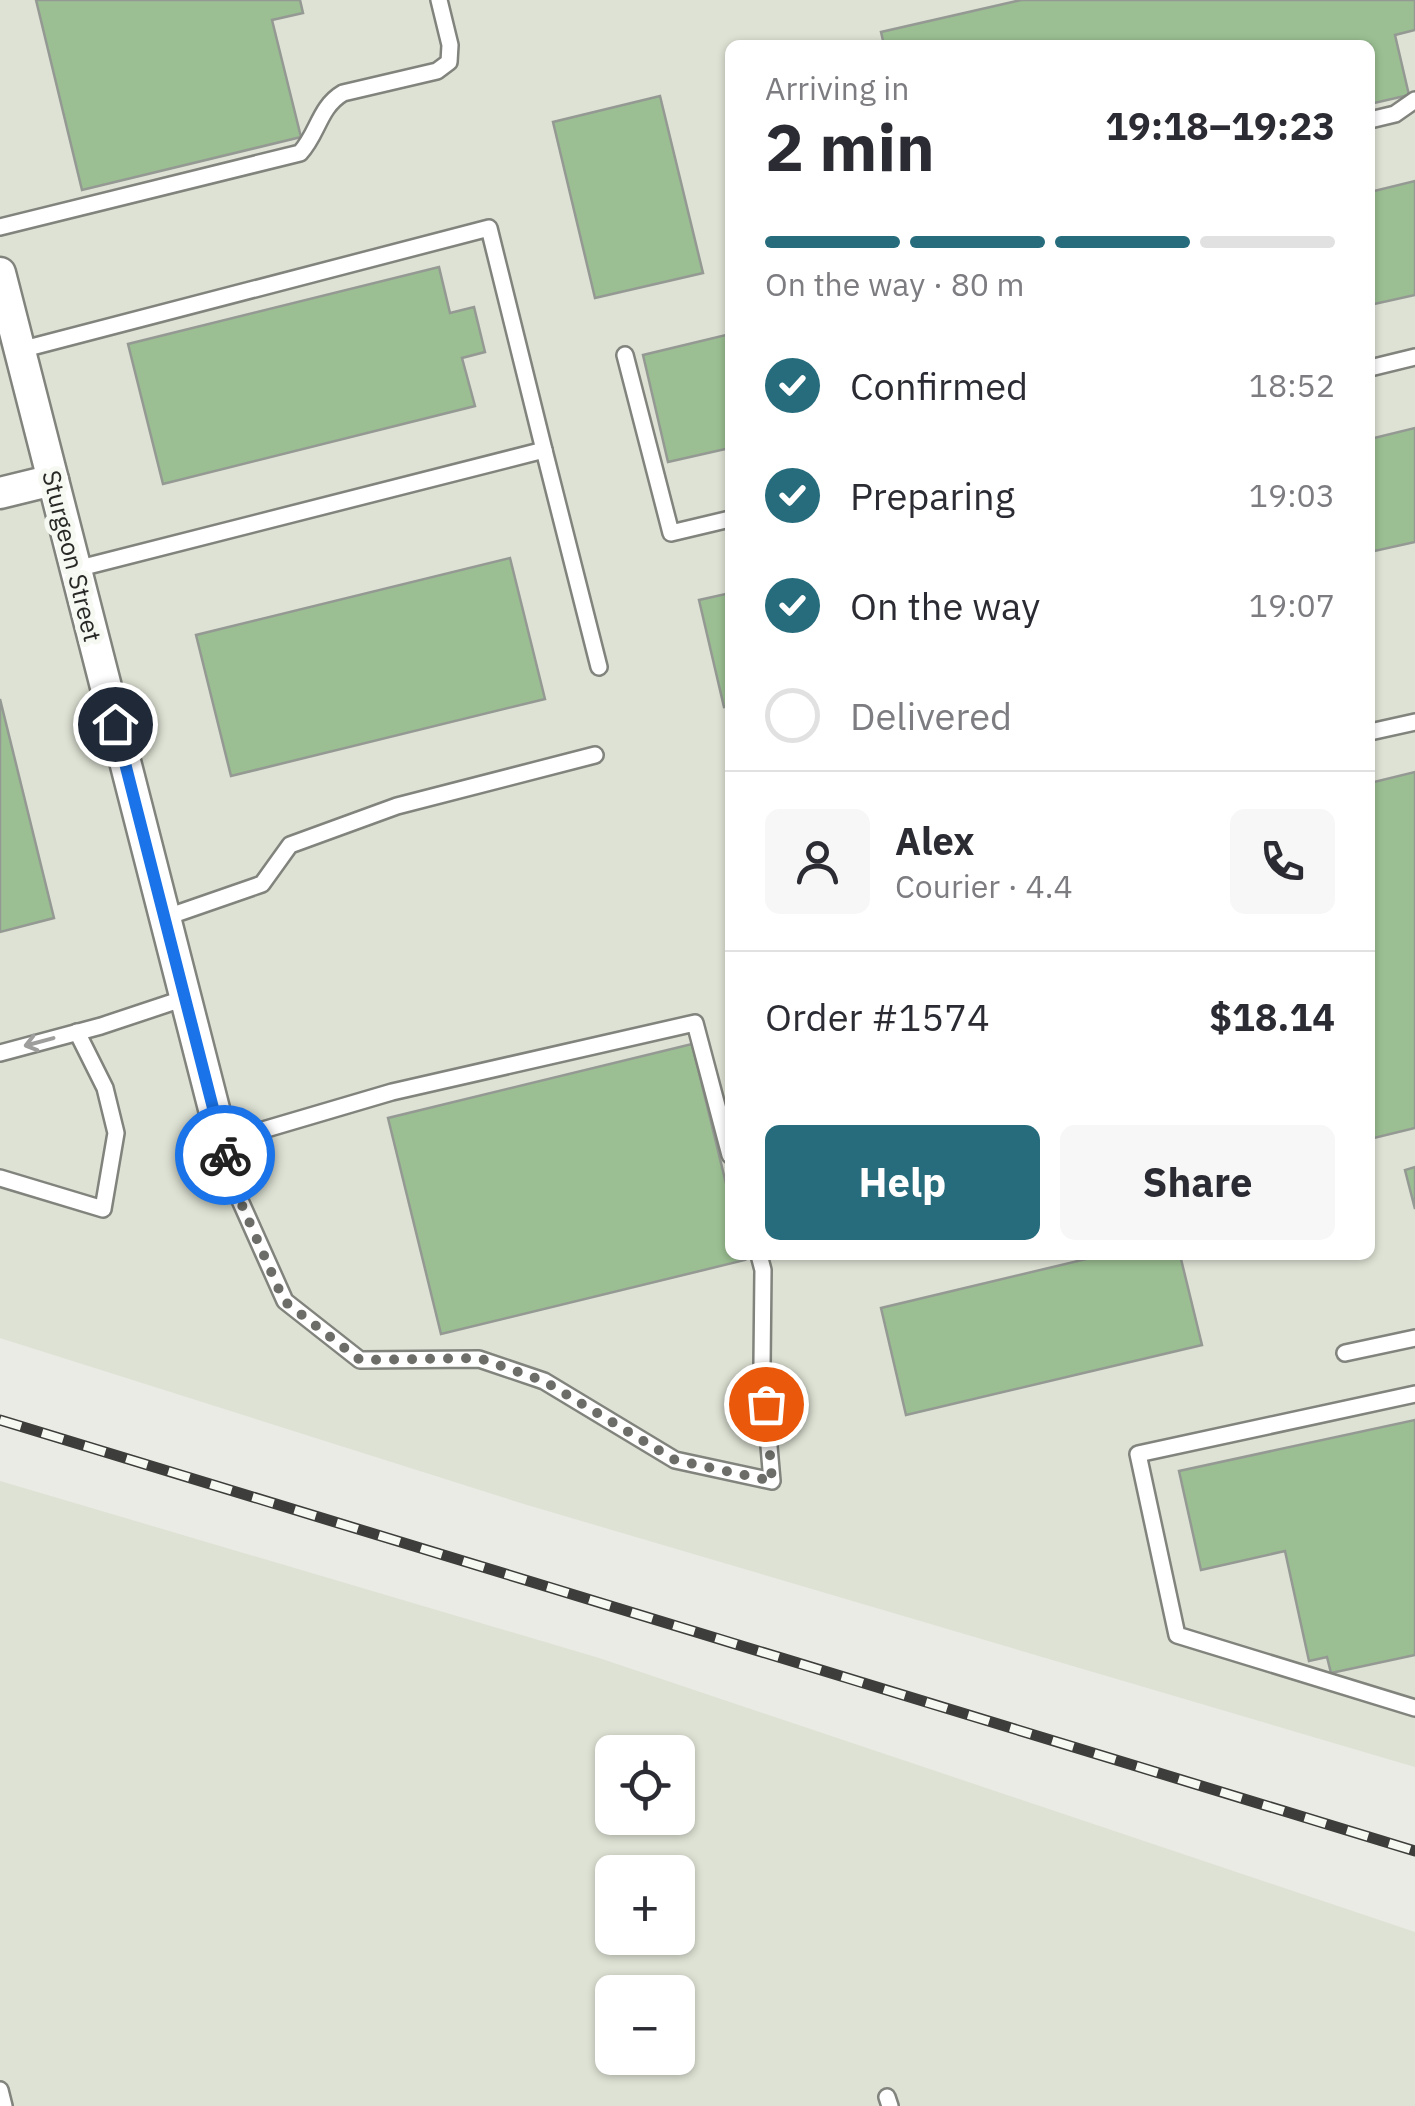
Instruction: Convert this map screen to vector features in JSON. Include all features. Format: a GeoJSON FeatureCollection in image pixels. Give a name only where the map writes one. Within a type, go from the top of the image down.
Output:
{"type":"FeatureCollection","features":[{"type":"Feature","properties":{"kind":"street","name":"Sturgeon Street"},"geometry":{"type":"LineString","coordinates":[[0,274],[234,1187]]}},
{"type":"Feature","properties":{"kind":"street"},"geometry":{"type":"LineString","coordinates":[[0,493],[53,480]]}},
{"type":"Feature","properties":{"kind":"lane"},"geometry":{"type":"LineString","coordinates":[[0,227],[300,153],[309,144],[332,100],[344,93],[436,70],[449,62],[450,44],[439,0]]}},
{"type":"Feature","properties":{"kind":"lane"},"geometry":{"type":"LineString","coordinates":[[1375,119],[1395,114],[1415,100]]}},
{"type":"Feature","properties":{"kind":"lane"},"geometry":{"type":"LineString","coordinates":[[20,350],[490,228],[599,666]]}},
{"type":"Feature","properties":{"kind":"lane"},"geometry":{"type":"LineString","coordinates":[[626,354],[671,532],[725,519]]}},
{"type":"Feature","properties":{"kind":"lane"},"geometry":{"type":"LineString","coordinates":[[1375,367],[1415,357]]}},
{"type":"Feature","properties":{"kind":"lane"},"geometry":{"type":"LineString","coordinates":[[76,570],[544,450]]}},
{"type":"Feature","properties":{"kind":"lane"},"geometry":{"type":"LineString","coordinates":[[1375,731],[1415,722]]}},
{"type":"Feature","properties":{"kind":"lane"},"geometry":{"type":"LineString","coordinates":[[164,918],[262,884],[290,846],[308,839],[397,806],[595,755]]}},
{"type":"Feature","properties":{"kind":"lane"},"geometry":{"type":"LineString","coordinates":[[0,1052],[185,998]]}},
{"type":"Feature","properties":{"kind":"lane"},"geometry":{"type":"LineString","coordinates":[[222,1142],[392,1092],[695,1022],[725,1136]]}},
{"type":"Feature","properties":{"kind":"lane"},"geometry":{"type":"LineString","coordinates":[[0,1178],[102,1209],[116,1133],[105,1088],[78,1032]]}},
{"type":"Feature","properties":{"kind":"lane"},"geometry":{"type":"LineString","coordinates":[[234,1187],[284,1301],[360,1360],[479,1358],[544,1381],[675,1460],[772,1481],[762,1366],[760,1260]]}},
{"type":"Feature","properties":{"kind":"lane"},"geometry":{"type":"LineString","coordinates":[[1344,1354],[1415,1338]]}},
{"type":"Feature","properties":{"kind":"lane"},"geometry":{"type":"LineString","coordinates":[[1415,1394],[1138,1454],[1176,1634],[1415,1708]]}},
{"type":"Feature","properties":{"kind":"lane"},"geometry":{"type":"LineString","coordinates":[[0,2090],[4,2106]]}},
{"type":"Feature","properties":{"kind":"shaded area"},"geometry":{"type":"Polygon","coordinates":[[[0,0],[1415,0],[1415,1767],[524,1504],[0,1338],[0,0]]]}},
{"type":"Feature","properties":{"kind":"shaded area"},"geometry":{"type":"Polygon","coordinates":[[[0,1481],[599,1658],[1415,1932],[1415,2106],[0,2106],[0,1481]]]}},
{"type":"Feature","properties":{"kind":"building"},"geometry":{"type":"Polygon","coordinates":[[[36,0],[300,0],[303,13],[272,20],[301,137],[82,190],[36,0]]]}},
{"type":"Feature","properties":{"kind":"building"},"geometry":{"type":"Polygon","coordinates":[[[1021,0],[1415,0],[1415,30],[1395,35],[1409,95],[1375,103],[1375,40],[883,40],[881,32],[1021,0]]]}},
{"type":"Feature","properties":{"kind":"building"},"geometry":{"type":"Polygon","coordinates":[[[660,96],[703,273],[595,298],[553,122],[660,96]]]}},
{"type":"Feature","properties":{"kind":"building"},"geometry":{"type":"Polygon","coordinates":[[[1415,181],[1415,295],[1375,304],[1375,191],[1415,181]]]}},
{"type":"Feature","properties":{"kind":"building"},"geometry":{"type":"Polygon","coordinates":[[[439,267],[450,313],[474,307],[485,352],[462,358],[475,406],[163,484],[128,344],[439,267]]]}},
{"type":"Feature","properties":{"kind":"building"},"geometry":{"type":"Polygon","coordinates":[[[725,335],[725,449],[668,462],[643,355],[725,335]]]}},
{"type":"Feature","properties":{"kind":"building"},"geometry":{"type":"Polygon","coordinates":[[[1415,428],[1415,542],[1375,551],[1375,438],[1415,428]]]}},
{"type":"Feature","properties":{"kind":"building"},"geometry":{"type":"Polygon","coordinates":[[[510,558],[545,699],[231,776],[196,635],[510,558]]]}},
{"type":"Feature","properties":{"kind":"building"},"geometry":{"type":"Polygon","coordinates":[[[725,594],[725,707],[724,707],[699,600],[725,594]]]}},
{"type":"Feature","properties":{"kind":"building"},"geometry":{"type":"Polygon","coordinates":[[[0,699],[54,918],[0,932],[0,699]]]}},
{"type":"Feature","properties":{"kind":"building"},"geometry":{"type":"Polygon","coordinates":[[[1415,772],[1415,1128],[1375,1138],[1375,782],[1415,772]]]}},
{"type":"Feature","properties":{"kind":"building"},"geometry":{"type":"Polygon","coordinates":[[[692,1044],[725,1179],[725,1260],[745,1260],[441,1334],[388,1118],[692,1044]]]}},
{"type":"Feature","properties":{"kind":"building"},"geometry":{"type":"Polygon","coordinates":[[[1415,1167],[1415,1209],[1405,1170],[1415,1167]]]}},
{"type":"Feature","properties":{"kind":"building"},"geometry":{"type":"Polygon","coordinates":[[[1082,1260],[1181,1260],[1202,1345],[906,1415],[881,1308],[1082,1260]]]}},
{"type":"Feature","properties":{"kind":"building"},"geometry":{"type":"Polygon","coordinates":[[[1415,1420],[1415,1655],[1331,1673],[1327,1657],[1309,1661],[1285,1551],[1201,1570],[1179,1471],[1415,1420]]]}},
{"type":"Feature","properties":{"kind":"railway"},"geometry":{"type":"LineString","coordinates":[[0,1420],[1415,1851]]}},
{"type":"Feature","properties":{"kind":"way so far"},"geometry":{"type":"LineString","coordinates":[[225,1155],[234,1187],[284,1301],[360,1360],[479,1358],[544,1381],[675,1460],[772,1481],[766,1404]]}},
{"type":"Feature","properties":{"kind":"route"},"geometry":{"type":"LineString","coordinates":[[115,724],[225,1155]]}}]}
